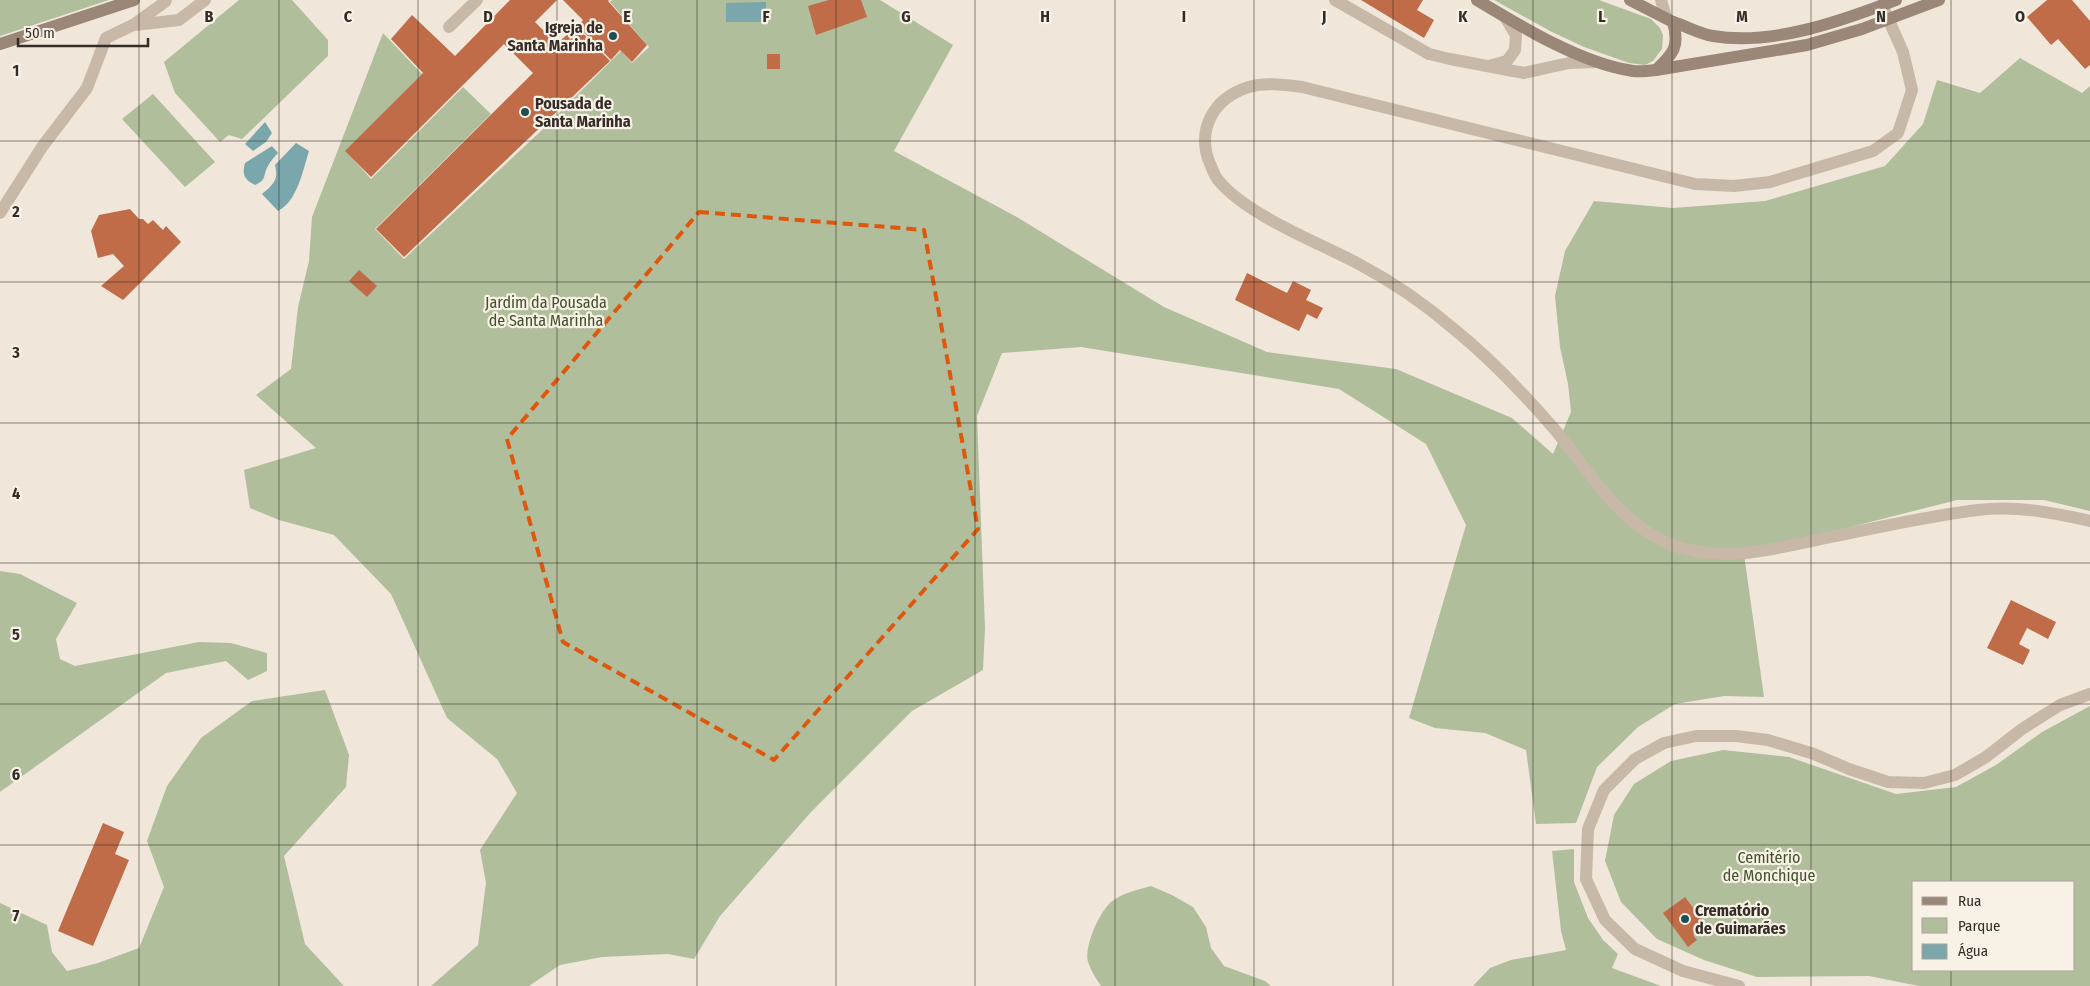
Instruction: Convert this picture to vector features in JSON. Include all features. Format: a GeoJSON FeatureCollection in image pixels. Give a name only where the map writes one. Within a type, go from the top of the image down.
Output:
{"type":"FeatureCollection","features":[{"type":"Feature","properties":{"kind":"street"},"geometry":{"type":"LineString","coordinates":[[0,44],[134,0]]}},
{"type":"Feature","properties":{"kind":"street"},"geometry":{"type":"LineString","coordinates":[[0,213],[42,147],[87,88],[106,38],[133,26],[166,0]]}},
{"type":"Feature","properties":{"kind":"street"},"geometry":{"type":"LineString","coordinates":[[133,26],[179,20],[205,0]]}},
{"type":"Feature","properties":{"kind":"street"},"geometry":{"type":"LineString","coordinates":[[450,27],[477,0]]}},
{"type":"Feature","properties":{"kind":"street"},"geometry":{"type":"LineString","coordinates":[[1335,0],[1429,54],[1524,73],[1569,63],[1598,62]]}},
{"type":"Feature","properties":{"kind":"street"},"geometry":{"type":"LineString","coordinates":[[1477,0],[1561,46],[1598,62],[1634,72],[1807,45],[1888,19],[1939,0]]}},
{"type":"Feature","properties":{"kind":"street"},"geometry":{"type":"LineString","coordinates":[[1630,0],[1669,20],[1712,36],[1746,38],[1786,33],[1830,23],[1896,0]]}},
{"type":"Feature","properties":{"kind":"street"},"geometry":{"type":"LineString","coordinates":[[1656,70],[1670,57],[1675,48],[1677,35],[1661,0]]}},
{"type":"Feature","properties":{"kind":"street"},"geometry":{"type":"LineString","coordinates":[[1882,5],[1903,52],[1912,90],[1898,133],[1874,151],[1770,182],[1734,186],[1695,184],[1302,87],[1276,84],[1250,86],[1223,99],[1208,120],[1204,137],[1206,156],[1217,179],[1235,197],[1280,224],[1390,282],[1455,329],[1518,389],[1556,432],[1610,500],[1632,522],[1668,543],[1704,554],[1744,554],[1981,509],[2017,509],[2070,516],[2090,521]]}},
{"type":"Feature","properties":{"kind":"street"},"geometry":{"type":"LineString","coordinates":[[1488,67],[1507,61],[1514,50],[1516,35],[1505,17]]}},
{"type":"Feature","properties":{"kind":"street"},"geometry":{"type":"LineString","coordinates":[[1739,986],[1683,971],[1635,949],[1605,920],[1586,879],[1588,829],[1604,790],[1635,759],[1664,743],[1696,736],[1736,736],[1768,740],[1814,754],[1849,769],[1888,782],[1924,783],[1955,775],[1986,757],[2022,729],[2060,705],[2090,694]]}},
{"type":"Feature","properties":{"kind":"highlighted area"},"geometry":{"type":"Polygon","coordinates":[[[699,212],[924,230],[978,529],[774,760],[563,642],[507,439],[699,212]]]}},
{"type":"Feature","properties":{"kind":"green space"},"geometry":{"type":"Polygon","coordinates":[[[0,0],[109,0],[0,36],[0,0]]]}},
{"type":"Feature","properties":{"kind":"green space"},"geometry":{"type":"Polygon","coordinates":[[[239,0],[292,0],[328,40],[328,56],[242,139],[229,135],[220,142],[175,93],[164,62],[239,0]]]}},
{"type":"Feature","properties":{"kind":"green space","name":"Jardim da Pousada de Santa Marinha"},"geometry":{"type":"Polygon","coordinates":[[[612,0],[880,0],[953,45],[894,151],[1015,216],[1164,307],[1267,352],[1396,369],[1512,418],[1553,454],[1571,412],[1568,384],[1560,347],[1555,296],[1565,251],[1594,201],[1673,208],[1765,201],[1885,166],[1923,124],[1937,80],[1980,93],[2020,58],[2082,93],[2090,86],[2090,511],[2044,500],[1957,500],[1744,554],[1764,697],[1724,696],[1675,704],[1638,727],[1597,767],[1576,823],[1536,824],[1526,750],[1485,733],[1435,728],[1409,718],[1466,525],[1426,444],[1339,389],[1081,347],[1002,353],[977,416],[985,628],[983,670],[912,711],[811,812],[720,916],[694,959],[668,954],[602,957],[560,965],[529,986],[431,986],[478,945],[486,883],[480,850],[517,793],[497,759],[447,718],[391,594],[334,535],[279,520],[250,508],[244,470],[316,448],[256,395],[291,369],[298,307],[309,261],[312,217],[383,33],[422,74],[346,151],[371,179],[463,87],[491,114],[375,229],[404,259],[541,131],[621,51],[632,63],[649,47],[610,2],[612,0]]]}},
{"type":"Feature","properties":{"kind":"green space"},"geometry":{"type":"Polygon","coordinates":[[[1494,0],[1599,0],[1651,19],[1660,28],[1663,35],[1662,49],[1653,61],[1645,65],[1629,63],[1584,47],[1550,31],[1494,0]]]}},
{"type":"Feature","properties":{"kind":"green space"},"geometry":{"type":"Polygon","coordinates":[[[153,94],[215,162],[185,187],[122,119],[153,94]]]}},
{"type":"Feature","properties":{"kind":"green space"},"geometry":{"type":"Polygon","coordinates":[[[0,571],[20,574],[77,603],[56,639],[60,659],[75,666],[199,642],[231,643],[267,653],[267,671],[248,680],[226,661],[166,673],[0,792],[0,571]]]}},
{"type":"Feature","properties":{"kind":"green space"},"geometry":{"type":"Polygon","coordinates":[[[325,690],[349,755],[346,787],[284,856],[305,944],[344,986],[0,986],[0,903],[47,925],[52,952],[67,971],[98,963],[139,948],[164,887],[147,841],[167,786],[201,738],[252,701],[325,690]]]}},
{"type":"Feature","properties":{"kind":"green space","name":"Cemitério de Monchique"},"geometry":{"type":"Polygon","coordinates":[[[2090,706],[2090,986],[1919,986],[1869,976],[1757,977],[1704,960],[1657,939],[1621,902],[1605,861],[1614,815],[1634,784],[1671,761],[1723,750],[1789,757],[1896,794],[1956,787],[1996,765],[2042,732],[2090,706]]]}},
{"type":"Feature","properties":{"kind":"green space"},"geometry":{"type":"Polygon","coordinates":[[[1574,849],[1574,882],[1588,918],[1603,940],[1618,954],[1612,968],[1661,986],[1473,986],[1490,968],[1511,960],[1566,950],[1561,931],[1552,851],[1574,849]]]}},
{"type":"Feature","properties":{"kind":"green space"},"geometry":{"type":"Polygon","coordinates":[[[1151,886],[1193,907],[1206,927],[1211,948],[1224,966],[1265,981],[1271,986],[1101,986],[1095,978],[1087,955],[1090,939],[1097,922],[1106,907],[1115,899],[1151,886]]]}},
{"type":"Feature","properties":{"kind":"water"},"geometry":{"type":"Polygon","coordinates":[[[766,2],[766,22],[726,22],[726,3],[766,2]]]}},
{"type":"Feature","properties":{"kind":"water"},"geometry":{"type":"Polygon","coordinates":[[[265,122],[272,133],[266,142],[253,151],[245,144],[265,122]]]}},
{"type":"Feature","properties":{"kind":"water"},"geometry":{"type":"Polygon","coordinates":[[[296,143],[309,151],[295,193],[285,207],[278,211],[262,194],[276,178],[275,165],[296,143]]]}},
{"type":"Feature","properties":{"kind":"water"},"geometry":{"type":"Polygon","coordinates":[[[272,146],[278,153],[266,169],[263,179],[255,185],[248,181],[245,176],[245,163],[272,146]]]}},
{"type":"Feature","properties":{"kind":"building","name":"Pousada de Santa Marinha"},"geometry":{"type":"Polygon","coordinates":[[[510,0],[557,0],[535,22],[557,44],[576,26],[610,61],[404,257],[376,229],[533,73],[504,44],[371,177],[345,151],[423,73],[391,39],[412,15],[455,56],[510,0]]]}},
{"type":"Feature","properties":{"kind":"building","name":"Igreja de Santa Marinha"},"geometry":{"type":"Polygon","coordinates":[[[563,0],[609,0],[647,45],[632,62],[620,50],[611,60],[578,26],[583,20],[563,0]]]}},
{"type":"Feature","properties":{"kind":"building"},"geometry":{"type":"Polygon","coordinates":[[[829,0],[861,0],[867,17],[816,35],[808,6],[829,0]]]}},
{"type":"Feature","properties":{"kind":"building"},"geometry":{"type":"Polygon","coordinates":[[[1361,0],[1423,0],[1417,10],[1434,20],[1424,38],[1361,0]]]}},
{"type":"Feature","properties":{"kind":"building"},"geometry":{"type":"Polygon","coordinates":[[[2047,0],[2072,0],[2090,21],[2090,65],[2085,69],[2058,39],[2051,45],[2027,17],[2047,0]]]}},
{"type":"Feature","properties":{"kind":"building"},"geometry":{"type":"Polygon","coordinates":[[[767,54],[780,54],[780,69],[767,69],[767,54]]]}},
{"type":"Feature","properties":{"kind":"building"},"geometry":{"type":"Polygon","coordinates":[[[130,209],[139,219],[143,219],[148,224],[153,220],[163,230],[166,226],[181,242],[123,300],[101,286],[124,266],[113,254],[98,258],[91,231],[99,215],[130,209]]]}},
{"type":"Feature","properties":{"kind":"building"},"geometry":{"type":"Polygon","coordinates":[[[359,270],[377,286],[367,297],[349,281],[359,270]]]}},
{"type":"Feature","properties":{"kind":"building"},"geometry":{"type":"Polygon","coordinates":[[[1247,273],[1287,293],[1293,281],[1311,290],[1306,300],[1323,308],[1317,319],[1307,314],[1299,331],[1235,300],[1247,273]]]}},
{"type":"Feature","properties":{"kind":"building"},"geometry":{"type":"Polygon","coordinates":[[[2011,600],[2056,622],[2048,639],[2027,628],[2019,644],[2030,650],[2023,665],[1987,648],[2011,600]]]}},
{"type":"Feature","properties":{"kind":"building"},"geometry":{"type":"Polygon","coordinates":[[[103,823],[124,832],[115,854],[129,860],[93,946],[58,931],[103,823]]]}},
{"type":"Feature","properties":{"kind":"building","name":"Crematório de Guimarães"},"geometry":{"type":"Polygon","coordinates":[[[1685,897],[1706,925],[1693,935],[1697,940],[1688,947],[1663,913],[1685,897]]]}},
{"type":"Feature","properties":{"kind":"place","name":"Igreja de Santa Marinha"},"geometry":{"type":"Point","coordinates":[613,36]}},
{"type":"Feature","properties":{"kind":"place","name":"Pousada de Santa Marinha"},"geometry":{"type":"Point","coordinates":[525,112]}},
{"type":"Feature","properties":{"kind":"place","name":"Crematório de Guimarães"},"geometry":{"type":"Point","coordinates":[1685,919]}}]}
